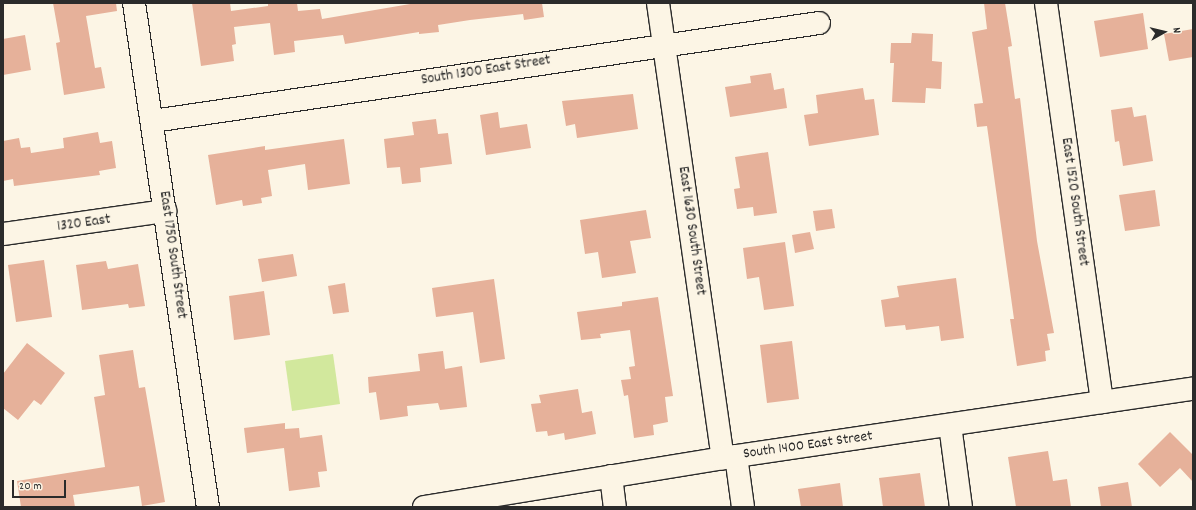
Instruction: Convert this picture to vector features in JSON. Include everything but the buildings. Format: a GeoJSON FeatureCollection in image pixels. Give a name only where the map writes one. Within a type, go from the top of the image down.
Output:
{"type":"FeatureCollection","features":[{"type":"Feature","properties":{"kind":"street","name":"East 1750 South Street"},"geometry":{"type":"LineString","coordinates":[[134,3],[153,122],[208,507]]}},
{"type":"Feature","properties":{"kind":"street","name":"East 1630 South Street"},"geometry":{"type":"LineString","coordinates":[[658,3],[729,457],[743,507]]}},
{"type":"Feature","properties":{"kind":"street","name":"East 1520 South Street"},"geometry":{"type":"LineString","coordinates":[[1046,3],[1102,402]]}},
{"type":"Feature","properties":{"kind":"street","name":"South 1300 East Street"},"geometry":{"type":"LineString","coordinates":[[153,122],[665,44],[818,23]]}},
{"type":"Feature","properties":{"kind":"street","name":"1320 East"},"geometry":{"type":"LineString","coordinates":[[3,234],[165,212]]}},
{"type":"Feature","properties":{"kind":"street","name":"South 1400 East Street"},"geometry":{"type":"LineString","coordinates":[[424,507],[729,457],[1193,389]]}},
{"type":"Feature","properties":{"kind":"street"},"geometry":{"type":"LineString","coordinates":[[950,425],[962,507]]}},
{"type":"Feature","properties":{"kind":"street"},"geometry":{"type":"LineString","coordinates":[[611,476],[615,507]]}},
{"type":"Feature","properties":{"kind":"green space"},"geometry":{"type":"Polygon","coordinates":[[[333,354],[340,404],[292,411],[285,361],[333,354]]]}}]}
